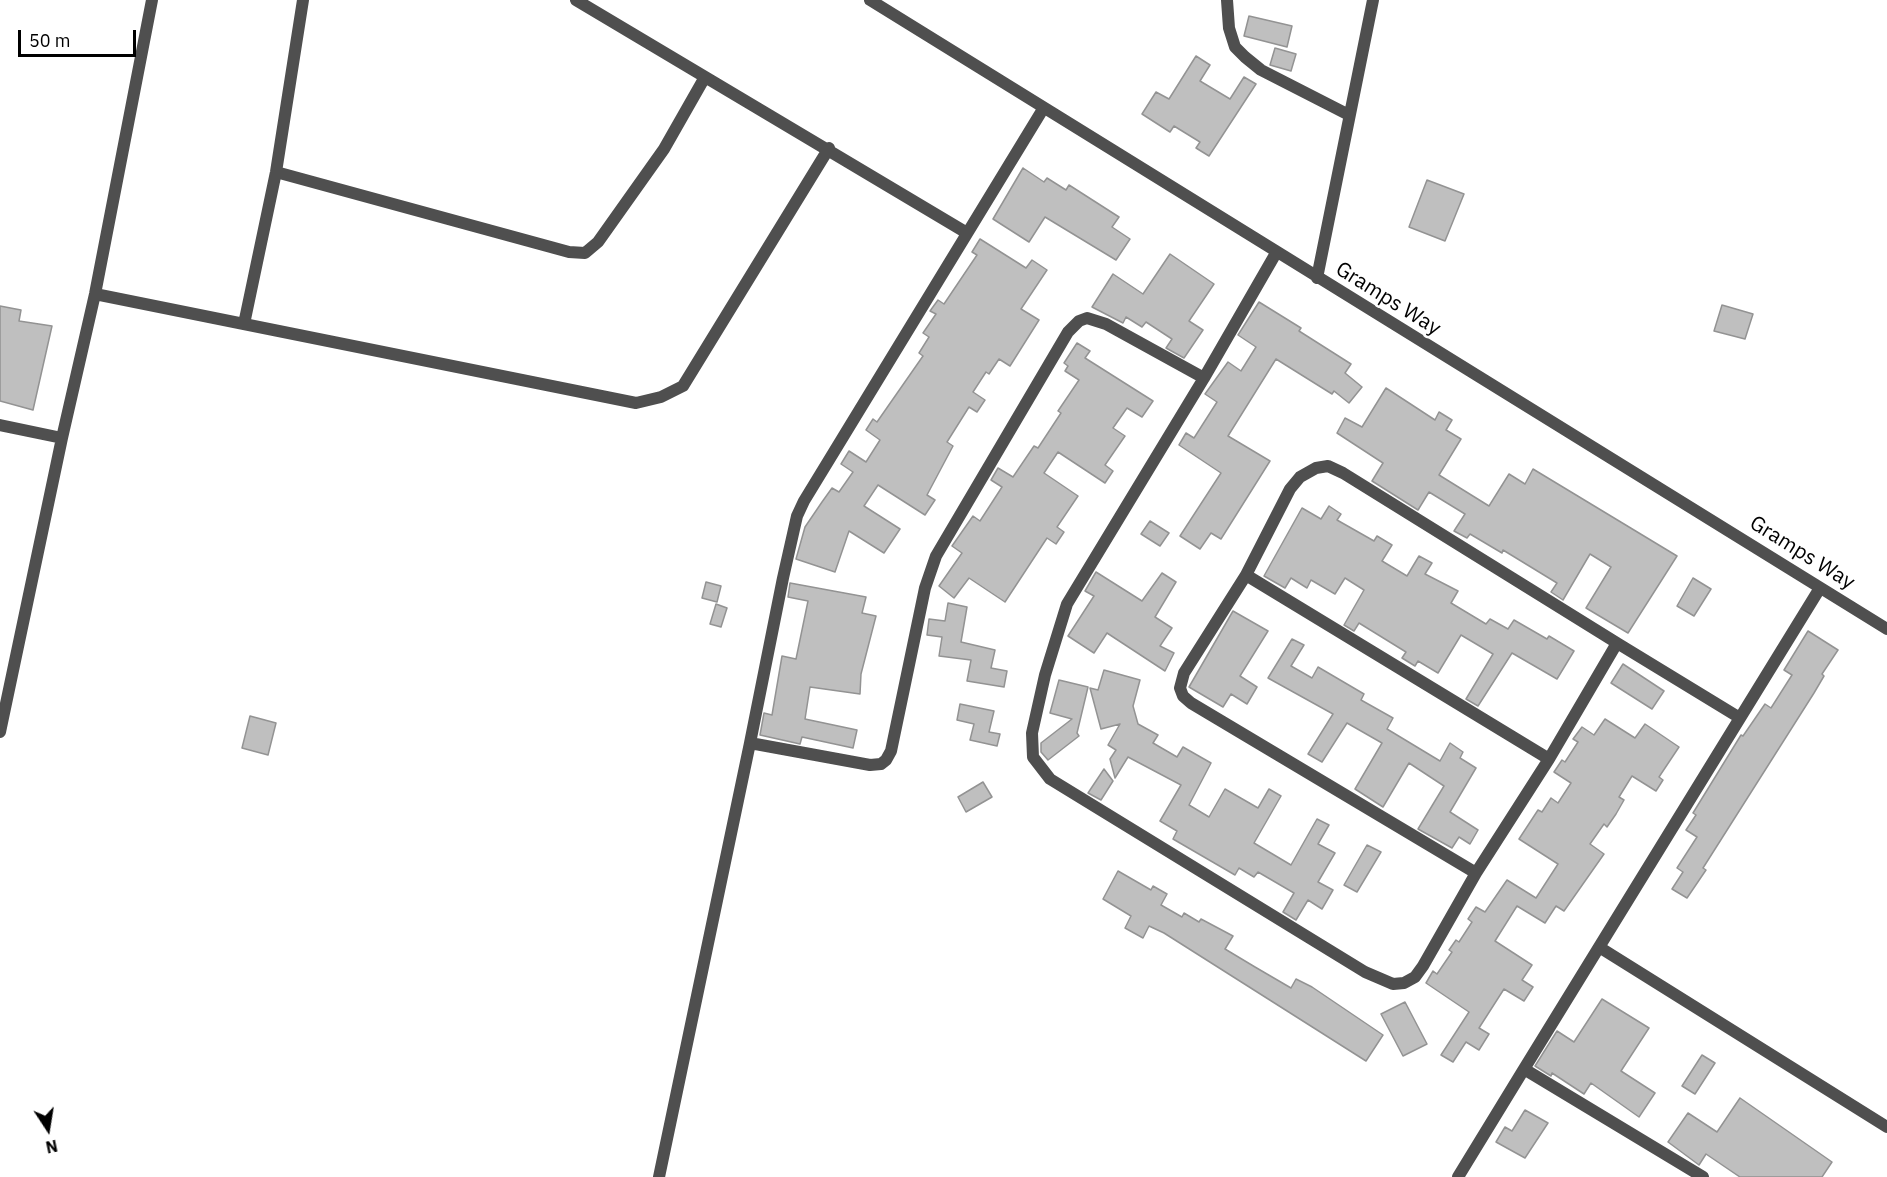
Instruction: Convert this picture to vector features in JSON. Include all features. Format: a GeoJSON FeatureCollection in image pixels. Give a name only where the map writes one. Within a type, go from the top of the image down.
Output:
{"type":"FeatureCollection","features":[{"type":"Feature","properties":{"kind":"street"},"geometry":{"type":"LineString","coordinates":[[0,732],[95,294],[152,0]]}},
{"type":"Feature","properties":{"kind":"street"},"geometry":{"type":"LineString","coordinates":[[244,324],[276,172],[303,0]]}},
{"type":"Feature","properties":{"kind":"street"},"geometry":{"type":"LineString","coordinates":[[576,0],[829,148],[967,233]]}},
{"type":"Feature","properties":{"kind":"street","name":"Gramps Way"},"geometry":{"type":"LineString","coordinates":[[870,0],[1887,629]]}},
{"type":"Feature","properties":{"kind":"street"},"geometry":{"type":"LineString","coordinates":[[1227,0],[1229,28],[1235,47],[1245,57],[1261,70],[1349,115]]}},
{"type":"Feature","properties":{"kind":"street"},"geometry":{"type":"LineString","coordinates":[[1317,278],[1373,0]]}},
{"type":"Feature","properties":{"kind":"street"},"geometry":{"type":"LineString","coordinates":[[276,172],[558,249],[585,253],[598,242],[664,149],[705,77]]}},
{"type":"Feature","properties":{"kind":"street"},"geometry":{"type":"LineString","coordinates":[[659,1177],[797,516],[812,487],[1043,109]]}},
{"type":"Feature","properties":{"kind":"street"},"geometry":{"type":"LineString","coordinates":[[95,294],[636,404],[661,397],[683,386],[829,148]]}},
{"type":"Feature","properties":{"kind":"street"},"geometry":{"type":"LineString","coordinates":[[1276,253],[1204,378],[1067,604],[1045,675],[1032,733],[1034,757],[1050,779],[1365,972],[1393,984],[1404,983],[1415,977],[1617,644]]}},
{"type":"Feature","properties":{"kind":"street"},"geometry":{"type":"LineString","coordinates":[[750,743],[870,765],[880,764],[886,760],[891,751],[925,588],[936,556],[1068,332],[1078,321],[1087,318],[1106,324],[1204,378]]}},
{"type":"Feature","properties":{"kind":"street"},"geometry":{"type":"LineString","coordinates":[[0,425],[62,438]]}},
{"type":"Feature","properties":{"kind":"street"},"geometry":{"type":"LineString","coordinates":[[1476,873],[1191,704],[1183,696],[1180,688],[1184,673],[1246,575],[1290,489],[1307,472],[1328,466],[1343,473],[1740,718]]}},
{"type":"Feature","properties":{"kind":"street"},"geometry":{"type":"LineString","coordinates":[[1246,575],[1549,759]]}},
{"type":"Feature","properties":{"kind":"street"},"geometry":{"type":"LineString","coordinates":[[1458,1177],[1820,588]]}},
{"type":"Feature","properties":{"kind":"street"},"geometry":{"type":"LineString","coordinates":[[1599,947],[1887,1127]]}},
{"type":"Feature","properties":{"kind":"street"},"geometry":{"type":"LineString","coordinates":[[1524,1069],[1703,1177]]}},
{"type":"Feature","properties":{"kind":"building"},"geometry":{"type":"Polygon","coordinates":[[[1249,16],[1292,26],[1287,47],[1244,36],[1249,16]]]}},
{"type":"Feature","properties":{"kind":"building"},"geometry":{"type":"Polygon","coordinates":[[[1275,48],[1296,54],[1291,71],[1270,65],[1275,48]]]}},
{"type":"Feature","properties":{"kind":"building"},"geometry":{"type":"Polygon","coordinates":[[[1196,56],[1210,65],[1200,81],[1230,99],[1244,77],[1256,84],[1209,156],[1196,148],[1200,142],[1174,126],[1170,132],[1142,114],[1156,92],[1169,99],[1196,56]]]}},
{"type":"Feature","properties":{"kind":"building"},"geometry":{"type":"Polygon","coordinates":[[[1023,168],[1044,182],[1047,178],[1066,190],[1069,185],[1119,217],[1112,227],[1130,239],[1116,260],[1045,217],[1029,242],[993,219],[1023,168]]]}},
{"type":"Feature","properties":{"kind":"building"},"geometry":{"type":"Polygon","coordinates":[[[1427,180],[1464,194],[1445,241],[1409,227],[1427,180]]]}},
{"type":"Feature","properties":{"kind":"building"},"geometry":{"type":"Polygon","coordinates":[[[980,239],[1026,268],[1032,260],[1047,270],[1021,309],[1039,320],[1010,366],[999,359],[989,374],[986,372],[973,392],[985,400],[977,412],[969,407],[947,442],[953,446],[927,495],[935,500],[925,515],[878,485],[864,506],[900,529],[884,553],[849,531],[835,572],[796,559],[805,527],[832,488],[839,492],[853,472],[841,464],[849,451],[866,462],[880,440],[866,430],[873,419],[877,422],[923,356],[919,353],[929,337],[923,333],[936,314],[930,311],[938,300],[944,304],[977,255],[972,252],[980,239]]]}},
{"type":"Feature","properties":{"kind":"building"},"geometry":{"type":"Polygon","coordinates":[[[1170,254],[1214,284],[1189,321],[1203,330],[1184,358],[1166,348],[1172,339],[1146,322],[1142,327],[1126,317],[1123,323],[1092,307],[1113,274],[1143,294],[1170,254]]]}},
{"type":"Feature","properties":{"kind":"building"},"geometry":{"type":"Polygon","coordinates":[[[1259,302],[1301,328],[1299,331],[1351,364],[1345,373],[1362,387],[1349,403],[1334,391],[1332,394],[1276,359],[1228,436],[1270,461],[1221,539],[1211,533],[1200,549],[1180,536],[1221,473],[1179,445],[1186,433],[1194,438],[1217,402],[1205,394],[1228,362],[1241,371],[1256,347],[1238,335],[1259,302]]]}},
{"type":"Feature","properties":{"kind":"building"},"geometry":{"type":"Polygon","coordinates":[[[1722,305],[1753,314],[1745,339],[1714,331],[1722,305]]]}},
{"type":"Feature","properties":{"kind":"building"},"geometry":{"type":"Polygon","coordinates":[[[0,306],[21,310],[19,321],[52,326],[33,410],[0,401],[0,306]]]}},
{"type":"Feature","properties":{"kind":"building"},"geometry":{"type":"Polygon","coordinates":[[[1077,343],[1090,351],[1085,358],[1153,401],[1142,417],[1127,408],[1113,428],[1125,436],[1105,465],[1113,471],[1105,483],[1058,452],[1044,473],[1078,496],[1057,527],[1064,532],[1056,544],[1047,538],[1005,602],[969,578],[954,598],[939,586],[962,553],[952,546],[973,516],[980,521],[1002,487],[991,480],[998,468],[1013,477],[1034,446],[1038,448],[1061,413],[1058,411],[1079,380],[1065,371],[1068,366],[1064,363],[1077,343]]]}},
{"type":"Feature","properties":{"kind":"building"},"geometry":{"type":"Polygon","coordinates":[[[1386,388],[1435,420],[1439,412],[1452,420],[1446,430],[1461,439],[1439,475],[1489,506],[1509,474],[1525,484],[1533,469],[1677,556],[1628,633],[1586,608],[1611,567],[1590,554],[1563,600],[1551,592],[1557,583],[1503,550],[1502,553],[1470,534],[1467,538],[1454,531],[1465,514],[1429,492],[1418,510],[1372,481],[1383,463],[1337,433],[1345,418],[1362,427],[1386,388]]]}},
{"type":"Feature","properties":{"kind":"building"},"geometry":{"type":"Polygon","coordinates":[[[1329,506],[1341,514],[1337,520],[1374,541],[1377,536],[1392,545],[1382,561],[1407,576],[1419,556],[1432,563],[1425,574],[1458,591],[1451,603],[1486,624],[1490,619],[1508,629],[1514,620],[1547,639],[1549,636],[1574,651],[1557,679],[1512,653],[1478,706],[1466,699],[1493,654],[1461,635],[1438,673],[1418,661],[1415,666],[1402,658],[1406,652],[1359,623],[1354,631],[1344,625],[1364,590],[1345,578],[1335,594],[1311,580],[1307,588],[1291,578],[1285,588],[1264,576],[1302,508],[1321,519],[1329,506]]]}},
{"type":"Feature","properties":{"kind":"building"},"geometry":{"type":"Polygon","coordinates":[[[1150,521],[1169,533],[1160,546],[1141,534],[1150,521]]]}},
{"type":"Feature","properties":{"kind":"building"},"geometry":{"type":"Polygon","coordinates":[[[1096,572],[1142,601],[1162,573],[1176,582],[1155,617],[1172,628],[1160,646],[1174,653],[1165,671],[1107,633],[1094,653],[1068,636],[1094,596],[1085,591],[1096,572]]]}},
{"type":"Feature","properties":{"kind":"building"},"geometry":{"type":"Polygon","coordinates":[[[1693,578],[1711,589],[1694,616],[1677,606],[1693,578]]]}},
{"type":"Feature","properties":{"kind":"building"},"geometry":{"type":"Polygon","coordinates":[[[706,582],[721,586],[717,602],[702,598],[706,582]]]}},
{"type":"Feature","properties":{"kind":"building"},"geometry":{"type":"Polygon","coordinates":[[[790,583],[866,597],[862,613],[876,616],[861,674],[860,694],[810,687],[805,719],[857,730],[853,748],[802,737],[800,744],[760,735],[764,713],[772,715],[782,656],[796,659],[808,601],[788,597],[790,583]]]}},
{"type":"Feature","properties":{"kind":"building"},"geometry":{"type":"Polygon","coordinates":[[[948,603],[967,607],[961,642],[995,650],[991,668],[1007,671],[1004,687],[967,681],[971,660],[939,656],[942,637],[927,635],[929,619],[945,621],[948,603]]]}},
{"type":"Feature","properties":{"kind":"building"},"geometry":{"type":"Polygon","coordinates":[[[716,604],[727,608],[721,627],[710,624],[716,604]]]}},
{"type":"Feature","properties":{"kind":"building"},"geometry":{"type":"Polygon","coordinates":[[[1233,611],[1268,631],[1240,676],[1257,687],[1247,704],[1231,694],[1223,707],[1189,687],[1233,611]]]}},
{"type":"Feature","properties":{"kind":"building"},"geometry":{"type":"Polygon","coordinates":[[[1808,631],[1838,650],[1822,674],[1824,676],[1814,693],[1703,868],[1706,870],[1687,898],[1672,889],[1683,872],[1677,868],[1697,837],[1686,830],[1696,815],[1693,813],[1741,735],[1743,736],[1765,704],[1771,708],[1792,675],[1784,670],[1808,631]]]}},
{"type":"Feature","properties":{"kind":"building"},"geometry":{"type":"Polygon","coordinates":[[[1292,639],[1304,645],[1291,666],[1312,678],[1318,667],[1364,694],[1361,700],[1393,718],[1387,729],[1440,761],[1450,743],[1463,752],[1460,758],[1476,768],[1450,812],[1478,830],[1470,844],[1459,837],[1452,848],[1418,829],[1444,786],[1409,763],[1383,807],[1355,789],[1382,743],[1347,723],[1322,762],[1308,754],[1333,714],[1268,678],[1292,639]]]}},
{"type":"Feature","properties":{"kind":"building"},"geometry":{"type":"Polygon","coordinates":[[[1623,664],[1664,691],[1652,709],[1611,683],[1623,664]]]}},
{"type":"Feature","properties":{"kind":"building"},"geometry":{"type":"Polygon","coordinates":[[[1104,670],[1140,680],[1133,706],[1138,724],[1158,735],[1153,743],[1177,757],[1183,747],[1211,763],[1189,805],[1209,817],[1225,789],[1258,808],[1269,789],[1281,796],[1254,843],[1291,865],[1317,819],[1329,825],[1318,844],[1335,853],[1318,882],[1333,890],[1322,909],[1308,900],[1296,920],[1283,912],[1294,893],[1258,872],[1254,877],[1239,868],[1235,875],[1173,839],[1177,831],[1160,821],[1181,785],[1128,757],[1115,778],[1110,759],[1116,750],[1108,745],[1120,724],[1101,729],[1090,688],[1098,690],[1104,670]]]}},
{"type":"Feature","properties":{"kind":"building"},"geometry":{"type":"Polygon","coordinates":[[[1059,680],[1088,687],[1077,733],[1079,736],[1048,760],[1041,752],[1041,743],[1072,719],[1050,713],[1059,680]]]}},
{"type":"Feature","properties":{"kind":"building"},"geometry":{"type":"Polygon","coordinates":[[[960,704],[994,711],[989,732],[1000,734],[997,746],[970,740],[974,724],[957,720],[960,704]]]}},
{"type":"Feature","properties":{"kind":"building"},"geometry":{"type":"Polygon","coordinates":[[[250,716],[276,723],[268,755],[242,748],[250,716]]]}},
{"type":"Feature","properties":{"kind":"building"},"geometry":{"type":"Polygon","coordinates":[[[1605,719],[1635,738],[1645,724],[1679,747],[1659,777],[1663,780],[1656,791],[1632,776],[1619,797],[1624,800],[1616,814],[1607,827],[1604,824],[1590,844],[1604,854],[1564,911],[1556,906],[1545,923],[1517,906],[1495,941],[1532,965],[1522,980],[1533,987],[1524,1001],[1504,989],[1479,1028],[1489,1034],[1479,1050],[1466,1042],[1453,1062],[1441,1055],[1469,1012],[1426,983],[1433,971],[1437,974],[1452,952],[1449,950],[1456,940],[1459,942],[1472,922],[1468,919],[1476,907],[1485,912],[1507,880],[1536,898],[1558,864],[1519,839],[1538,810],[1542,812],[1551,798],[1558,803],[1571,783],[1554,772],[1562,760],[1565,762],[1578,742],[1573,739],[1582,727],[1594,735],[1605,719]]]}},
{"type":"Feature","properties":{"kind":"building"},"geometry":{"type":"Polygon","coordinates":[[[1104,769],[1113,781],[1101,800],[1088,793],[1104,769]]]}},
{"type":"Feature","properties":{"kind":"building"},"geometry":{"type":"Polygon","coordinates":[[[983,782],[992,797],[966,812],[958,797],[983,782]]]}},
{"type":"Feature","properties":{"kind":"building"},"geometry":{"type":"Polygon","coordinates":[[[1367,845],[1381,852],[1357,892],[1344,885],[1367,845]]]}},
{"type":"Feature","properties":{"kind":"building"},"geometry":{"type":"Polygon","coordinates":[[[1118,871],[1151,890],[1153,886],[1167,894],[1161,905],[1182,917],[1184,913],[1199,922],[1201,919],[1233,936],[1225,949],[1291,988],[1296,979],[1312,987],[1383,1035],[1366,1061],[1164,933],[1149,926],[1143,938],[1125,928],[1131,916],[1103,899],[1118,871]]]}},
{"type":"Feature","properties":{"kind":"building"},"geometry":{"type":"Polygon","coordinates":[[[1602,999],[1649,1028],[1621,1071],[1655,1093],[1639,1117],[1591,1083],[1584,1094],[1552,1073],[1551,1076],[1535,1066],[1557,1031],[1574,1042],[1602,999]]]}},
{"type":"Feature","properties":{"kind":"building"},"geometry":{"type":"Polygon","coordinates":[[[1405,1002],[1427,1044],[1403,1056],[1381,1014],[1405,1002]]]}},
{"type":"Feature","properties":{"kind":"building"},"geometry":{"type":"Polygon","coordinates":[[[1702,1055],[1715,1063],[1695,1094],[1682,1086],[1702,1055]]]}},
{"type":"Feature","properties":{"kind":"building"},"geometry":{"type":"Polygon","coordinates":[[[1740,1098],[1832,1162],[1822,1177],[1740,1177],[1706,1154],[1699,1165],[1668,1142],[1688,1113],[1717,1132],[1740,1098]]]}},
{"type":"Feature","properties":{"kind":"building"},"geometry":{"type":"Polygon","coordinates":[[[1525,1110],[1548,1123],[1525,1158],[1496,1142],[1505,1127],[1512,1131],[1525,1110]]]}}]}
